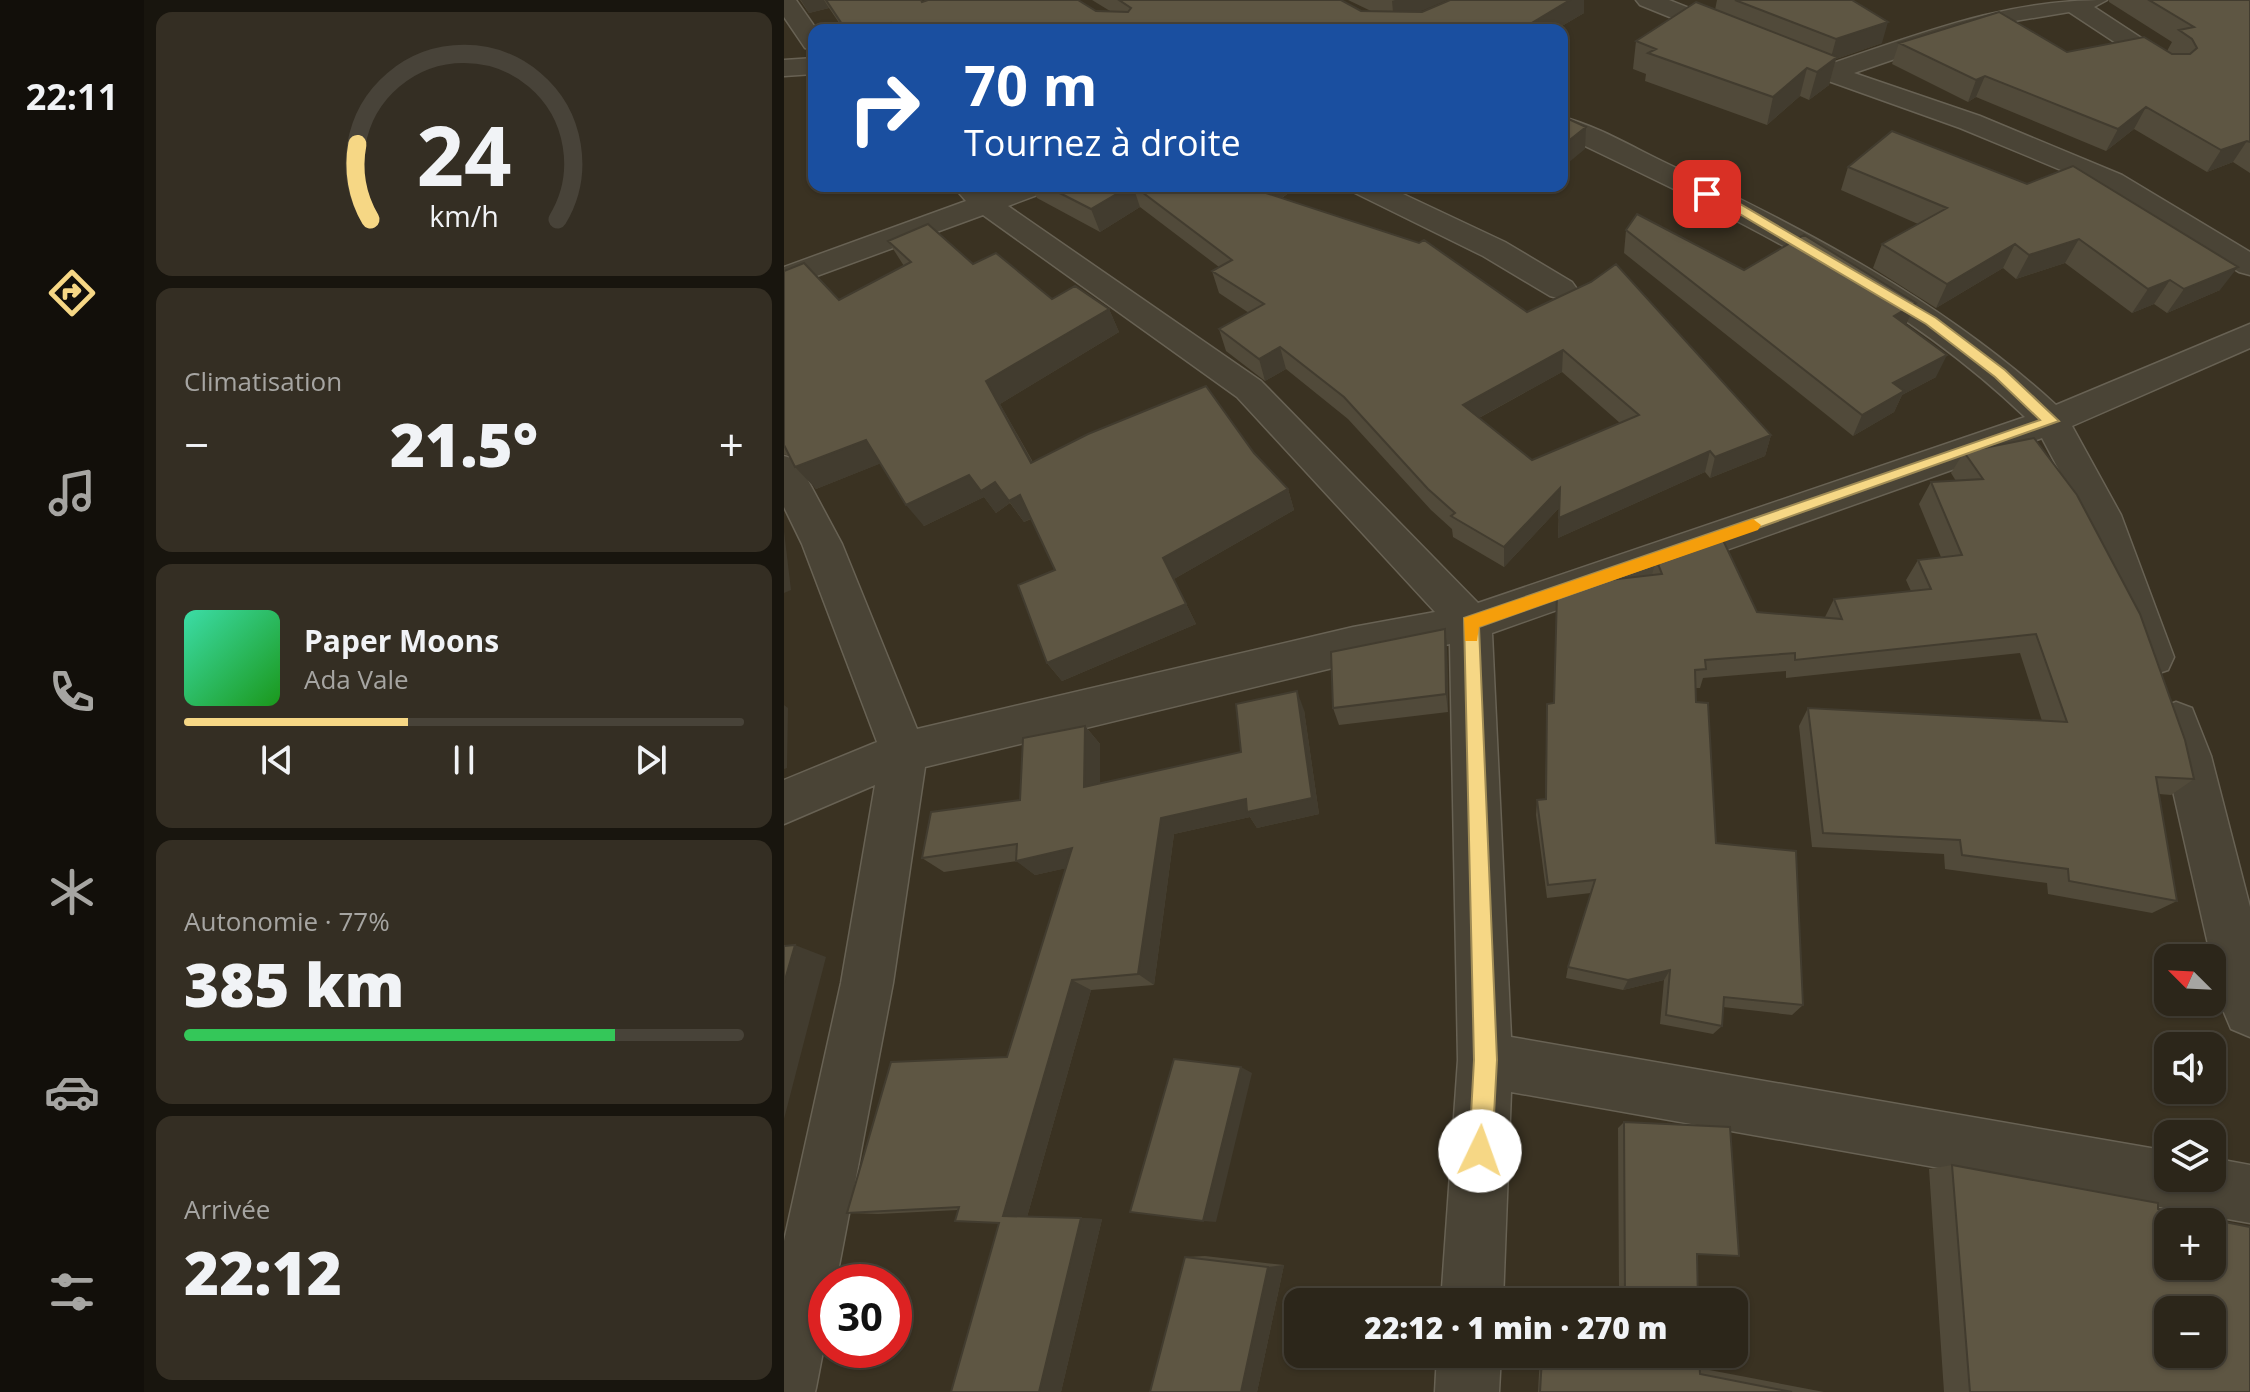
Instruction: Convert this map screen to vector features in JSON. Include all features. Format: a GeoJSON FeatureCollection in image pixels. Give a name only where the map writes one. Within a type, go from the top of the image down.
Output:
{"type":"FeatureCollection","features":[{"type":"Feature","properties":{"kind":"street"},"geometry":{"type":"LineString","coordinates":[[784,0],[808,34]]}},
{"type":"Feature","properties":{"kind":"street"},"geometry":{"type":"LineString","coordinates":[[1648,0],[1829,73],[1970,122],[2112,181],[2250,265]]}},
{"type":"Feature","properties":{"kind":"street"},"geometry":{"type":"LineString","coordinates":[[1829,73],[1992,18],[2085,2],[2169,67]]}},
{"type":"Feature","properties":{"kind":"street"},"geometry":{"type":"LineString","coordinates":[[784,68],[808,66]]}},
{"type":"Feature","properties":{"kind":"street"},"geometry":{"type":"LineString","coordinates":[[1568,128],[1735,207],[1931,321],[2000,373],[2051,421],[2102,515],[2188,756],[2250,1010]]}},
{"type":"Feature","properties":{"kind":"street"},"geometry":{"type":"LineString","coordinates":[[784,278],[978,196],[1001,192]]}},
{"type":"Feature","properties":{"kind":"street"},"geometry":{"type":"LineString","coordinates":[[1375,192],[1494,249],[1561,289]]}},
{"type":"Feature","properties":{"kind":"street"},"geometry":{"type":"LineString","coordinates":[[978,196],[1249,389],[1471,623],[1485,1060],[1473,1288]]}},
{"type":"Feature","properties":{"kind":"street"},"geometry":{"type":"LineString","coordinates":[[784,802],[904,752],[1353,645],[1471,623],[2051,421],[2250,335]]}},
{"type":"Feature","properties":{"kind":"street"},"geometry":{"type":"LineString","coordinates":[[784,470],[822,544],[904,752],[867,983],[784,1388]]}},
{"type":"Feature","properties":{"kind":"street"},"geometry":{"type":"LineString","coordinates":[[1485,1060],[2250,1194]]}},
{"type":"Feature","properties":{"kind":"street"},"geometry":{"type":"LineString","coordinates":[[1467,1392],[1468,1368]]}},
{"type":"Feature","properties":{"kind":"building"},"geometry":{"type":"Polygon","coordinates":[[[826,0],[1078,0],[1096,11],[1128,12],[1131,8],[1119,0],[1341,0],[1361,11],[1422,12],[1450,0],[1570,0],[1530,24],[842,24],[826,0]]]}},
{"type":"Feature","properties":{"kind":"building"},"geometry":{"type":"Polygon","coordinates":[[[1735,0],[1852,0],[1888,22],[1836,39],[1735,0]]]}},
{"type":"Feature","properties":{"kind":"building"},"geometry":{"type":"Polygon","coordinates":[[[2149,0],[2250,0],[2250,142],[2221,150],[2146,107],[2118,129],[1985,76],[1976,80],[1899,43],[1999,12],[2067,52],[2144,37],[2172,54],[2190,54],[2197,48],[2192,39],[2179,30],[2194,27],[2149,0]]]}},
{"type":"Feature","properties":{"kind":"building"},"geometry":{"type":"Polygon","coordinates":[[[1696,2],[1837,57],[1817,72],[1807,68],[1773,97],[1648,53],[1656,49],[1636,41],[1696,2]]]}},
{"type":"Feature","properties":{"kind":"building"},"geometry":{"type":"Polygon","coordinates":[[[1568,119],[1586,127],[1568,141],[1568,119]]]}},
{"type":"Feature","properties":{"kind":"building"},"geometry":{"type":"Polygon","coordinates":[[[1892,131],[2027,184],[2073,166],[2238,267],[2184,289],[2170,280],[2148,289],[2079,239],[2029,255],[2015,244],[1947,284],[1882,244],[1947,208],[1848,167],[1892,131]]]}},
{"type":"Feature","properties":{"kind":"building"},"geometry":{"type":"Polygon","coordinates":[[[1058,192],[1120,192],[1091,209],[1058,192]]]}},
{"type":"Feature","properties":{"kind":"building"},"geometry":{"type":"Polygon","coordinates":[[[1142,192],[1263,192],[1419,243],[1424,240],[1527,312],[1591,282],[1616,264],[1771,435],[1715,457],[1710,451],[1559,518],[1560,488],[1504,547],[1451,516],[1455,513],[1428,489],[1344,397],[1280,347],[1259,359],[1219,329],[1264,304],[1212,271],[1232,260],[1142,192]],[[1563,350],[1463,405],[1532,460],[1639,415],[1563,350]]]}},
{"type":"Feature","properties":{"kind":"building"},"geometry":{"type":"Polygon","coordinates":[[[1637,214],[1744,270],[1804,235],[1916,303],[1894,316],[1947,355],[1893,383],[1904,391],[1862,415],[1626,230],[1637,214]]]}},
{"type":"Feature","properties":{"kind":"building"},"geometry":{"type":"Polygon","coordinates":[[[928,224],[973,264],[996,253],[1052,299],[1075,286],[1109,309],[986,381],[1031,463],[1088,434],[1206,386],[1254,453],[1288,489],[1163,558],[1186,604],[1047,663],[1018,585],[1055,570],[1020,495],[1009,501],[995,482],[981,491],[969,475],[906,505],[866,440],[795,467],[784,445],[784,271],[804,263],[839,300],[911,262],[888,241],[928,224]]]}},
{"type":"Feature","properties":{"kind":"building"},"geometry":{"type":"Polygon","coordinates":[[[2034,438],[2077,495],[2140,614],[2185,740],[2194,779],[2156,777],[2177,901],[2069,881],[2068,869],[1962,855],[1960,840],[1823,833],[1808,708],[2067,722],[2036,634],[1795,660],[1795,653],[1705,660],[1706,669],[1695,670],[1696,702],[1708,703],[1716,843],[1796,851],[1803,1005],[1724,997],[1722,1026],[1666,1015],[1670,970],[1628,980],[1568,967],[1595,880],[1548,885],[1537,800],[1546,799],[1547,704],[1554,703],[1557,594],[1591,582],[1662,574],[1656,559],[1722,538],[1757,612],[1842,619],[1834,599],[1931,589],[1918,560],[1962,555],[1931,482],[1983,479],[1964,452],[2034,438]]]}},
{"type":"Feature","properties":{"kind":"building"},"geometry":{"type":"Polygon","coordinates":[[[1445,629],[1446,694],[1333,708],[1331,652],[1445,629]]]}},
{"type":"Feature","properties":{"kind":"building"},"geometry":{"type":"Polygon","coordinates":[[[1297,691],[1312,798],[1247,812],[1246,799],[1161,818],[1138,974],[1072,980],[1003,1216],[1081,1218],[1039,1392],[951,1392],[999,1223],[955,1221],[959,1207],[847,1213],[891,1062],[1007,1057],[1072,848],[1016,861],[1017,844],[922,858],[931,812],[1020,800],[1023,738],[1085,726],[1084,787],[1241,752],[1236,704],[1297,691]]]}},
{"type":"Feature","properties":{"kind":"building"},"geometry":{"type":"Polygon","coordinates":[[[795,945],[784,983],[784,946],[795,945]]]}},
{"type":"Feature","properties":{"kind":"building"},"geometry":{"type":"Polygon","coordinates":[[[1174,1059],[1241,1067],[1203,1221],[1130,1212],[1174,1059]]]}},
{"type":"Feature","properties":{"kind":"building"},"geometry":{"type":"Polygon","coordinates":[[[1624,1122],[1730,1127],[1739,1256],[1697,1254],[1698,1288],[1625,1288],[1624,1122]]]}},
{"type":"Feature","properties":{"kind":"building"},"geometry":{"type":"Polygon","coordinates":[[[1952,1165],[2158,1203],[2158,1208],[2154,1208],[2154,1280],[2226,1280],[2226,1222],[2250,1227],[2250,1392],[1970,1392],[1952,1165]]]}},
{"type":"Feature","properties":{"kind":"building"},"geometry":{"type":"Polygon","coordinates":[[[1185,1257],[1268,1267],[1241,1392],[1150,1392],[1185,1257]]]}},
{"type":"Feature","properties":{"kind":"building"},"geometry":{"type":"Polygon","coordinates":[[[1541,1368],[1700,1368],[1700,1374],[1792,1392],[1540,1392],[1541,1368]]]}},
{"type":"Feature","properties":{"kind":"slow traffic"},"geometry":{"type":"LineString","coordinates":[[1471,636],[1471,623],[1753,525]]}},
{"type":"Feature","properties":{"kind":"route"},"geometry":{"type":"LineString","coordinates":[[1480,1151],[1485,1060],[1471,623],[2051,421],[2000,373],[1931,321],[1735,207],[1707,194]]}}]}
